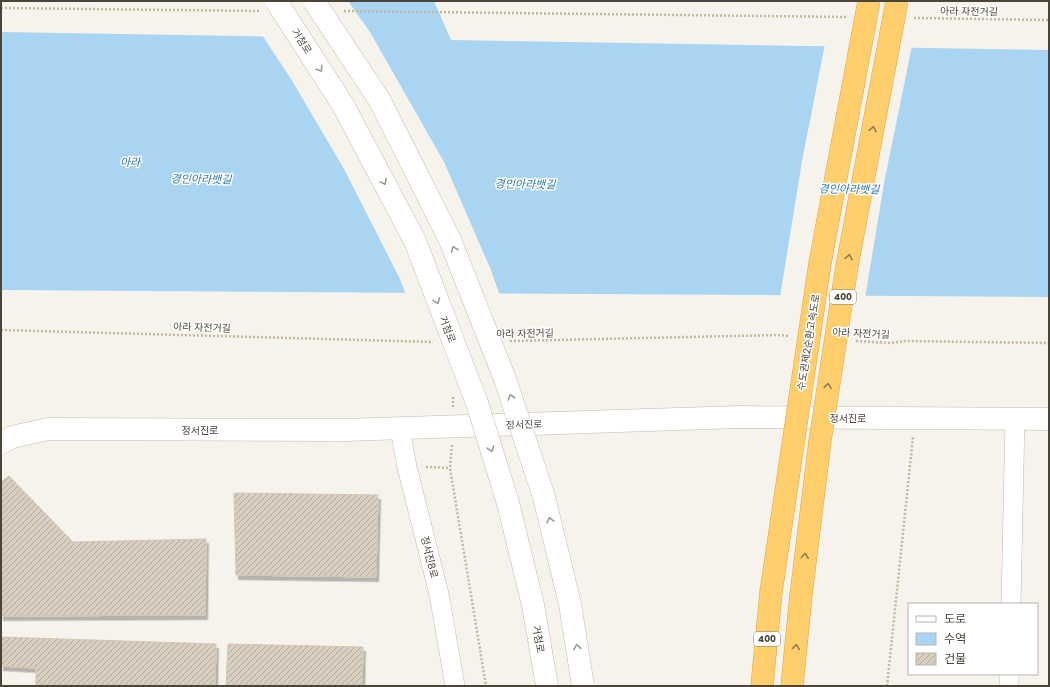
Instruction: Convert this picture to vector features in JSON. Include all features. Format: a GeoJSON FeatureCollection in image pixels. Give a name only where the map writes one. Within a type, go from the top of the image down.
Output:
{"type":"FeatureCollection","features":[{"type":"Feature","properties":{"kind":"highway","name":"수도권제2순환고속도로"},"geometry":{"type":"LineString","coordinates":[[762,686],[772,592],[820,263],[868,1]]}},
{"type":"Feature","properties":{"kind":"highway","name":"400"},"geometry":{"type":"LineString","coordinates":[[792,686],[801,595],[820,441],[847,266],[897,1]]}},
{"type":"Feature","properties":{"kind":"street"},"geometry":{"type":"LineString","coordinates":[[314,1],[380,101],[450,240],[505,379],[544,497],[570,604],[583,686]]}},
{"type":"Feature","properties":{"kind":"street","name":"거첨로"},"geometry":{"type":"LineString","coordinates":[[271,6],[343,104],[414,241],[477,403],[508,503],[533,605],[547,686]]}},
{"type":"Feature","properties":{"kind":"street","name":"정서진로"},"geometry":{"type":"LineString","coordinates":[[1,443],[12,437],[48,429],[345,430],[739,417],[1049,419]]}},
{"type":"Feature","properties":{"kind":"street"},"geometry":{"type":"LineString","coordinates":[[1011,603],[1015,419]]}},
{"type":"Feature","properties":{"kind":"street","name":"정서진8로"},"geometry":{"type":"LineString","coordinates":[[400,429],[439,594],[454,686]]}},
{"type":"Feature","properties":{"kind":"street"},"geometry":{"type":"LineString","coordinates":[[1009,675],[1009,686]]}},
{"type":"Feature","properties":{"kind":"path"},"geometry":{"type":"LineString","coordinates":[[1,8],[271,6]]}},
{"type":"Feature","properties":{"kind":"path"},"geometry":{"type":"LineString","coordinates":[[336,11],[849,17]]}},
{"type":"Feature","properties":{"kind":"path","name":"아라 자전거길"},"geometry":{"type":"LineString","coordinates":[[913,18],[1049,20]]}},
{"type":"Feature","properties":{"kind":"path","name":"아라 자전거길"},"geometry":{"type":"LineString","coordinates":[[1,330],[436,342]]}},
{"type":"Feature","properties":{"kind":"path","name":"아라 자전거길"},"geometry":{"type":"LineString","coordinates":[[508,341],[778,335],[793,336]]}},
{"type":"Feature","properties":{"kind":"path","name":"아라 자전거길"},"geometry":{"type":"LineString","coordinates":[[850,341],[891,344],[906,341],[1049,343]]}},
{"type":"Feature","properties":{"kind":"path"},"geometry":{"type":"LineString","coordinates":[[887,686],[915,418]]}},
{"type":"Feature","properties":{"kind":"path"},"geometry":{"type":"LineString","coordinates":[[452,441],[450,468],[486,686]]}},
{"type":"Feature","properties":{"kind":"path"},"geometry":{"type":"LineString","coordinates":[[408,466],[450,468]]}},
{"type":"Feature","properties":{"kind":"water","name":"아라"},"geometry":{"type":"Polygon","coordinates":[[[330,1],[434,1],[451,40],[1049,50],[1049,297],[1,290],[1,32],[355,38],[330,1]]]}},
{"type":"Feature","properties":{"kind":"pier"},"geometry":{"type":"Polygon","coordinates":[[[328,1],[348,1],[370,32],[444,162],[491,270],[500,296],[406,295],[400,279],[344,169],[291,79],[262,35],[352,36],[328,1]]]}},
{"type":"Feature","properties":{"kind":"pier"},"geometry":{"type":"Polygon","coordinates":[[[825,44],[912,46],[885,178],[865,298],[780,297],[802,161],[825,44]]]}},
{"type":"Feature","properties":{"kind":"building"},"geometry":{"type":"Polygon","coordinates":[[[9,476],[73,542],[206,539],[205,615],[1,616],[1,482],[9,476]]]}},
{"type":"Feature","properties":{"kind":"building"},"geometry":{"type":"Polygon","coordinates":[[[234,493],[378,495],[376,577],[236,575],[234,493]]]}},
{"type":"Feature","properties":{"kind":"building"},"geometry":{"type":"Polygon","coordinates":[[[1,637],[216,644],[215,686],[36,686],[36,668],[1,666],[1,637]]]}},
{"type":"Feature","properties":{"kind":"building"},"geometry":{"type":"Polygon","coordinates":[[[228,644],[363,647],[362,686],[226,686],[228,644]]]}},
{"type":"Feature","properties":{"kind":"water label","name":"경인아라뱃길"},"geometry":{"type":"Point","coordinates":[201,179]}},
{"type":"Feature","properties":{"kind":"water label","name":"경인아라뱃길"},"geometry":{"type":"Point","coordinates":[525,184]}},
{"type":"Feature","properties":{"kind":"water label","name":"경인아라뱃길"},"geometry":{"type":"Point","coordinates":[849,189]}}]}
